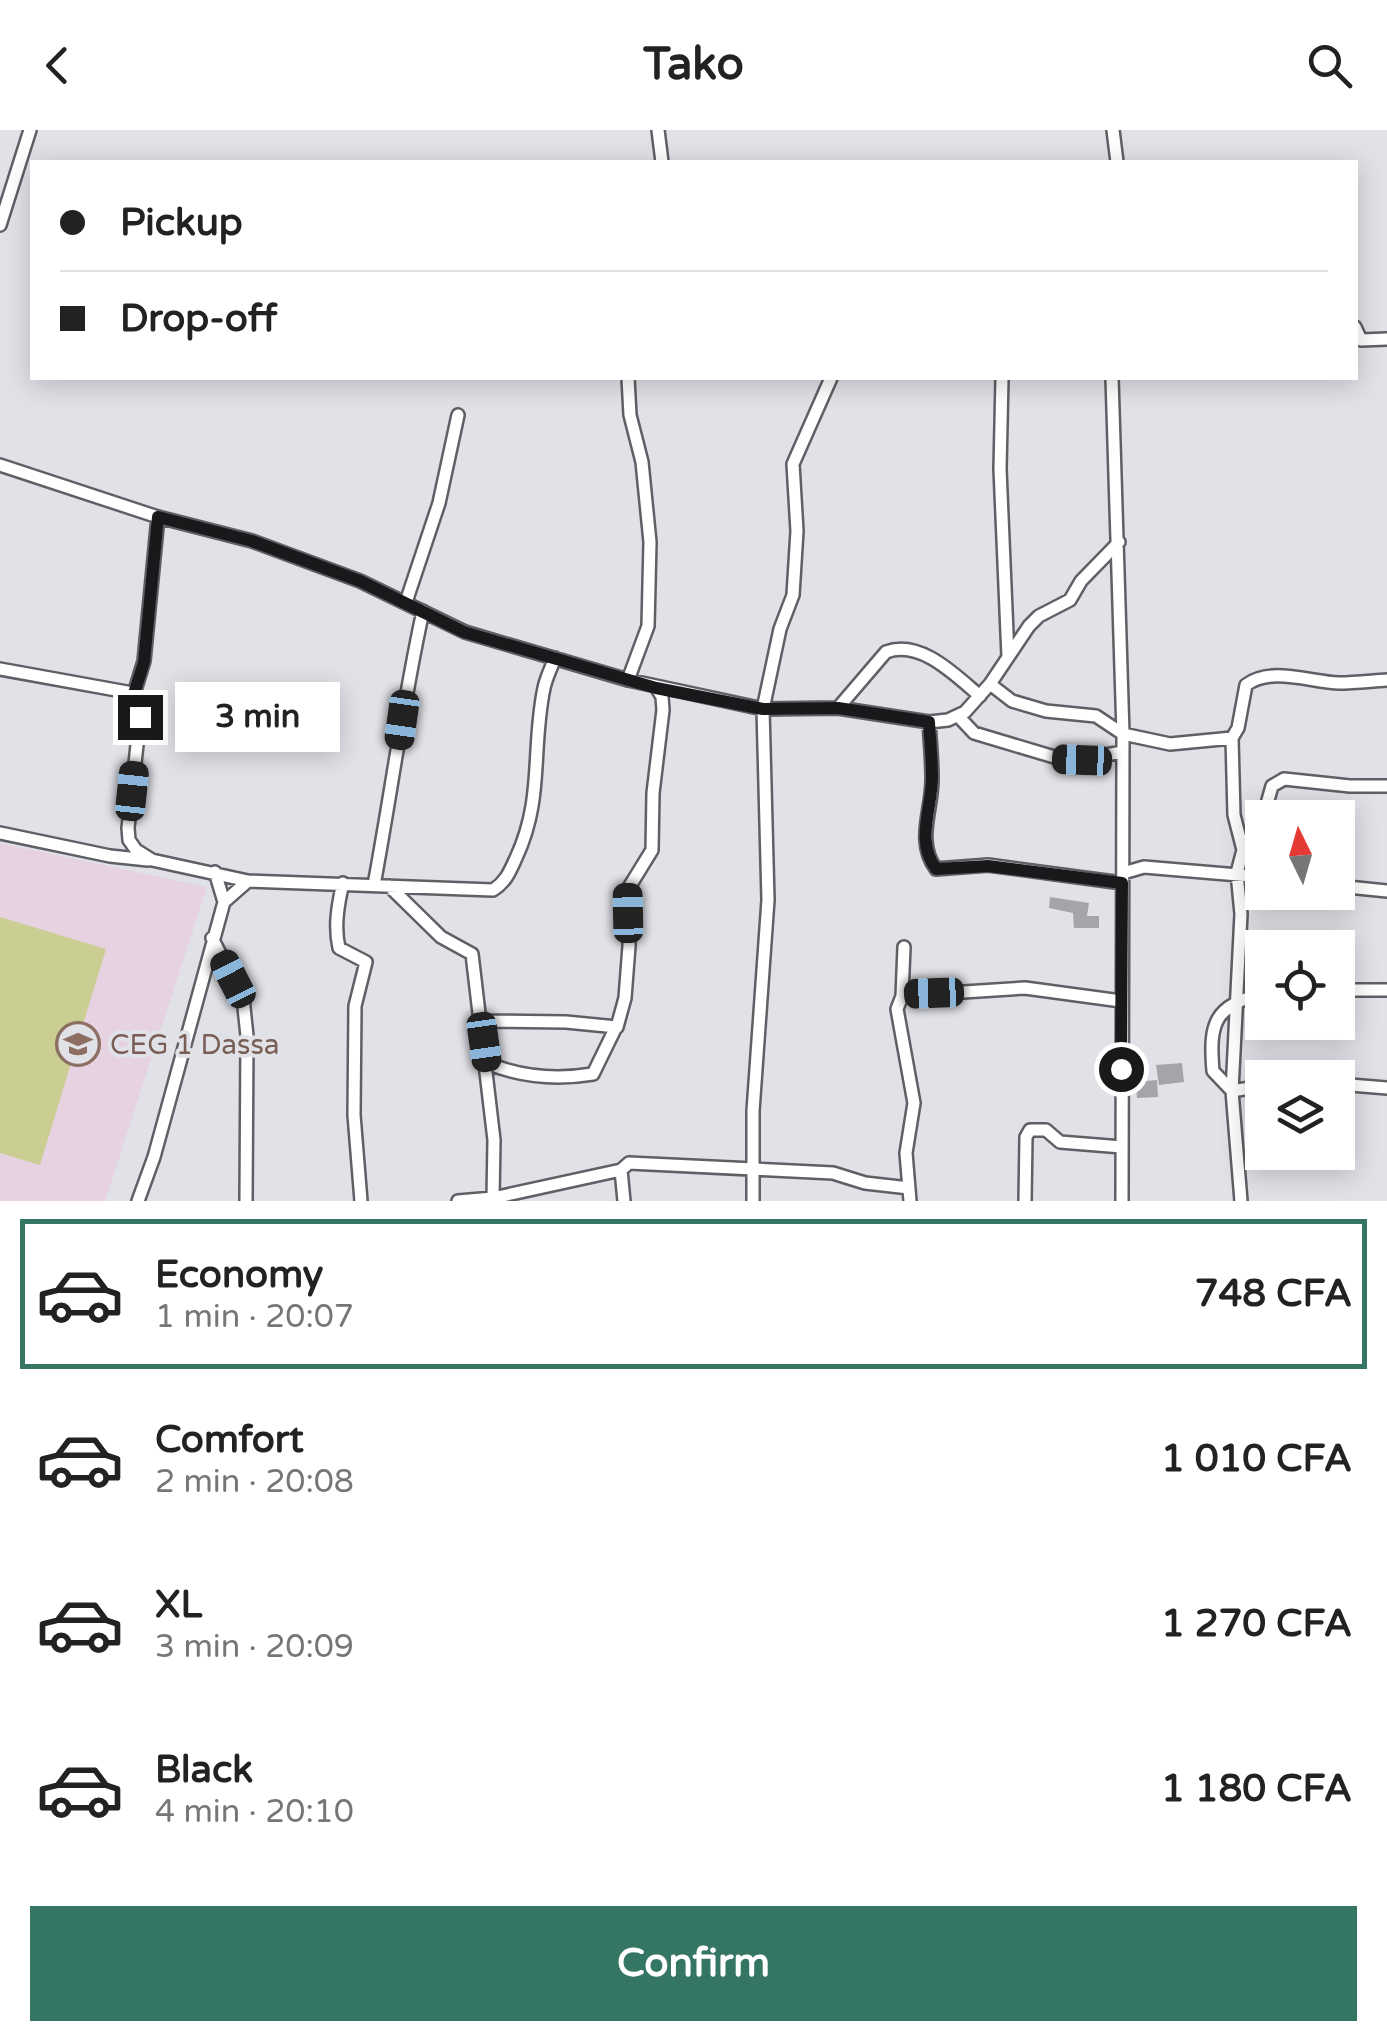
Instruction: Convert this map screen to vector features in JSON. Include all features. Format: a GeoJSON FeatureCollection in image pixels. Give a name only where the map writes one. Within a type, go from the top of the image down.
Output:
{"type":"FeatureCollection","features":[{"type":"Feature","properties":{"kind":"street"},"geometry":{"type":"LineString","coordinates":[[0,226],[30,130]]}},
{"type":"Feature","properties":{"kind":"street"},"geometry":{"type":"LineString","coordinates":[[658,130],[662,160]]}},
{"type":"Feature","properties":{"kind":"street"},"geometry":{"type":"LineString","coordinates":[[1113,130],[1117,160]]}},
{"type":"Feature","properties":{"kind":"street"},"geometry":{"type":"LineString","coordinates":[[1358,338],[1387,339]]}},
{"type":"Feature","properties":{"kind":"street"},"geometry":{"type":"LineString","coordinates":[[628,380],[650,542],[648,626],[628,680]]}},
{"type":"Feature","properties":{"kind":"street"},"geometry":{"type":"LineString","coordinates":[[752,1201],[752,1111],[768,900],[763,709],[780,628],[793,595],[797,531],[793,464],[829,380]]}},
{"type":"Feature","properties":{"kind":"street"},"geometry":{"type":"LineString","coordinates":[[1002,380],[1000,469],[1008,656]]}},
{"type":"Feature","properties":{"kind":"street"},"geometry":{"type":"LineString","coordinates":[[1112,380],[1123,752],[1122,1201]]}},
{"type":"Feature","properties":{"kind":"street"},"geometry":{"type":"LineString","coordinates":[[406,602],[438,502],[458,415]]}},
{"type":"Feature","properties":{"kind":"street"},"geometry":{"type":"LineString","coordinates":[[0,465],[158,517],[252,541],[406,602],[464,632],[656,688],[763,709],[838,708],[929,722],[959,716],[990,684],[1029,626],[1039,616],[1070,600],[1080,581],[1119,542]]}},
{"type":"Feature","properties":{"kind":"street"},"geometry":{"type":"LineString","coordinates":[[133,697],[144,662],[158,517]]}},
{"type":"Feature","properties":{"kind":"street"},"geometry":{"type":"LineString","coordinates":[[374,885],[406,688],[423,611]]}},
{"type":"Feature","properties":{"kind":"street"},"geometry":{"type":"LineString","coordinates":[[838,708],[886,652],[894,648],[907,649],[948,668],[980,696]]}},
{"type":"Feature","properties":{"kind":"street"},"geometry":{"type":"LineString","coordinates":[[0,834],[248,881],[494,890],[502,885],[528,832],[535,804],[544,686],[555,658]]}},
{"type":"Feature","properties":{"kind":"street"},"geometry":{"type":"LineString","coordinates":[[0,669],[127,692],[133,697],[140,717],[129,840],[152,860]]}},
{"type":"Feature","properties":{"kind":"street"},"geometry":{"type":"LineString","coordinates":[[1243,850],[1234,814],[1232,738],[1238,728],[1246,685],[1256,678],[1270,676],[1339,683],[1387,680]]}},
{"type":"Feature","properties":{"kind":"street"},"geometry":{"type":"LineString","coordinates":[[990,684],[1012,701],[1046,711],[1096,716],[1122,734],[1170,744],[1232,738]]}},
{"type":"Feature","properties":{"kind":"street"},"geometry":{"type":"LineString","coordinates":[[487,1063],[538,1076],[572,1078],[593,1074],[615,1028],[625,998],[628,889],[652,850],[653,793],[663,710],[656,688]]}},
{"type":"Feature","properties":{"kind":"street"},"geometry":{"type":"LineString","coordinates":[[959,716],[974,733],[1061,759],[1082,760],[1123,752]]}},
{"type":"Feature","properties":{"kind":"street"},"geometry":{"type":"LineString","coordinates":[[929,722],[932,777],[925,827],[928,858],[936,869],[988,866],[1123,878],[1144,867],[1245,875]]}},
{"type":"Feature","properties":{"kind":"street"},"geometry":{"type":"LineString","coordinates":[[1268,800],[1272,786],[1284,779],[1387,786]]}},
{"type":"Feature","properties":{"kind":"street"},"geometry":{"type":"LineString","coordinates":[[1241,1201],[1232,1091],[1241,914],[1237,873],[1245,847]]}},
{"type":"Feature","properties":{"kind":"street"},"geometry":{"type":"LineString","coordinates":[[215,872],[224,902]]}},
{"type":"Feature","properties":{"kind":"street"},"geometry":{"type":"LineString","coordinates":[[138,1201],[154,1157],[224,902],[248,881]]}},
{"type":"Feature","properties":{"kind":"street"},"geometry":{"type":"LineString","coordinates":[[343,882],[337,908],[337,942],[339,948],[366,962],[355,1006],[354,1115],[361,1201]]}},
{"type":"Feature","properties":{"kind":"street"},"geometry":{"type":"LineString","coordinates":[[388,886],[441,938],[472,954],[494,1140],[493,1200]]}},
{"type":"Feature","properties":{"kind":"street"},"geometry":{"type":"LineString","coordinates":[[1355,888],[1387,891]]}},
{"type":"Feature","properties":{"kind":"street"},"geometry":{"type":"LineString","coordinates":[[212,938],[244,998],[246,1201]]}},
{"type":"Feature","properties":{"kind":"street"},"geometry":{"type":"LineString","coordinates":[[458,1201],[493,1200],[621,1170],[630,1163],[833,1173],[909,1194],[906,1153],[914,1103],[897,1009],[902,996],[904,947]]}},
{"type":"Feature","properties":{"kind":"street"},"geometry":{"type":"LineString","coordinates":[[902,996],[1025,988],[1121,1001]]}},
{"type":"Feature","properties":{"kind":"street"},"geometry":{"type":"LineString","coordinates":[[1355,990],[1387,990]]}},
{"type":"Feature","properties":{"kind":"street"},"geometry":{"type":"LineString","coordinates":[[1232,1091],[1213,1071],[1212,1028],[1221,1012],[1234,1001],[1245,998]]}},
{"type":"Feature","properties":{"kind":"street"},"geometry":{"type":"LineString","coordinates":[[481,1021],[566,1022],[615,1028]]}},
{"type":"Feature","properties":{"kind":"street"},"geometry":{"type":"LineString","coordinates":[[1355,1085],[1387,1088]]}},
{"type":"Feature","properties":{"kind":"street"},"geometry":{"type":"LineString","coordinates":[[1232,1091],[1245,1089]]}},
{"type":"Feature","properties":{"kind":"street"},"geometry":{"type":"LineString","coordinates":[[1025,1201],[1026,1137],[1030,1130],[1046,1130],[1060,1142],[1122,1146]]}},
{"type":"Feature","properties":{"kind":"street"},"geometry":{"type":"LineString","coordinates":[[621,1170],[624,1201]]}},
{"type":"Feature","properties":{"kind":"shaded area","name":"CEG 1 Dassa"},"geometry":{"type":"Polygon","coordinates":[[[0,843],[207,887],[105,1201],[0,1201],[0,843]]]}},
{"type":"Feature","properties":{"kind":"green space"},"geometry":{"type":"Polygon","coordinates":[[[0,917],[106,949],[40,1165],[0,1153],[0,917]]]}},
{"type":"Feature","properties":{"kind":"building"},"geometry":{"type":"Polygon","coordinates":[[[1050,897],[1089,903],[1087,916],[1099,916],[1099,928],[1074,928],[1073,913],[1049,908],[1050,897]]]}},
{"type":"Feature","properties":{"kind":"building"},"geometry":{"type":"Polygon","coordinates":[[[1182,1063],[1184,1082],[1159,1085],[1156,1065],[1182,1063]]]}},
{"type":"Feature","properties":{"kind":"building"},"geometry":{"type":"Polygon","coordinates":[[[1157,1080],[1158,1097],[1137,1098],[1136,1082],[1157,1080]]]}},
{"type":"Feature","properties":{"kind":"place","name":"CEG 1 Dassa"},"geometry":{"type":"Point","coordinates":[78,1044]}},
{"type":"Feature","properties":{"kind":"route"},"geometry":{"type":"LineString","coordinates":[[140,717],[133,697],[144,662],[158,517],[252,541],[360,581],[464,632],[656,688],[763,709],[838,708],[929,722],[932,796],[925,827],[928,858],[936,869],[969,864],[1122,883],[1121,1069]]}}]}
